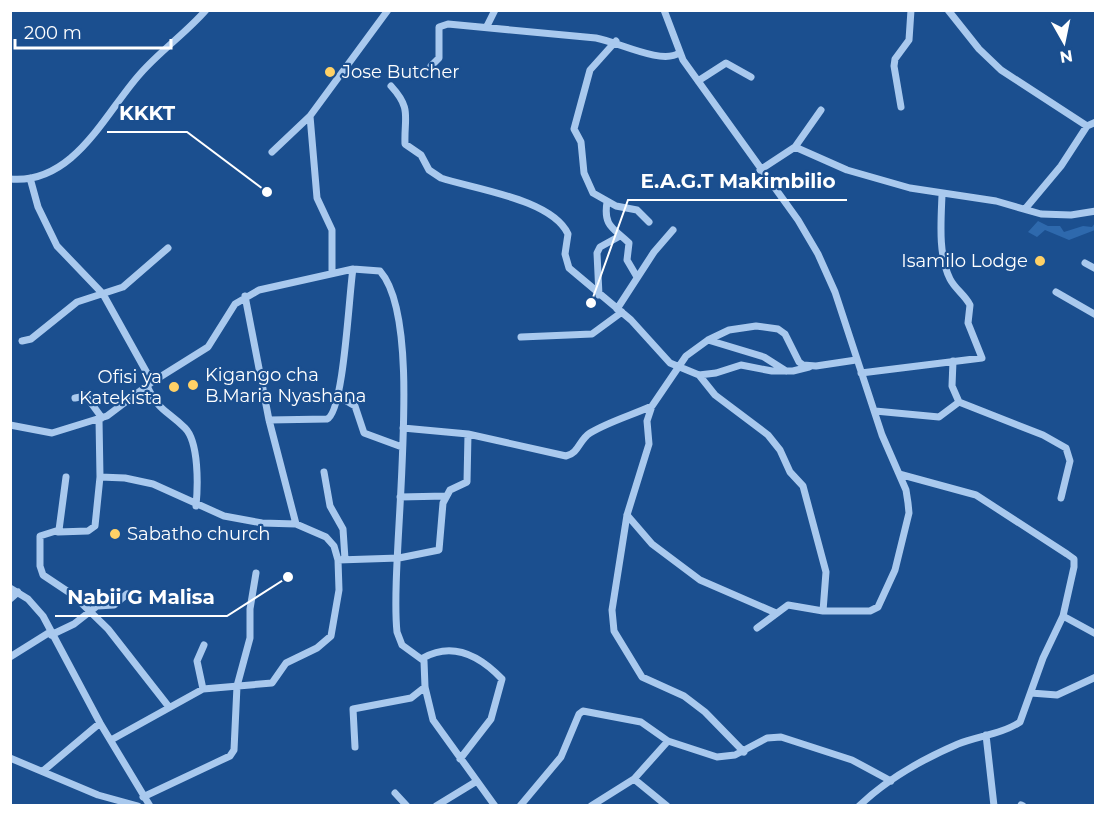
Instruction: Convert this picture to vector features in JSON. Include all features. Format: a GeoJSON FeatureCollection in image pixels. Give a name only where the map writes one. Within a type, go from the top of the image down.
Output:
{"type":"FeatureCollection","features":[{"type":"Feature","properties":{"kind":"street"},"geometry":{"type":"LineString","coordinates":[[10,179],[30,178],[72,158],[102,124],[141,72],[206,10]]}},
{"type":"Feature","properties":{"kind":"street"},"geometry":{"type":"LineString","coordinates":[[272,152],[310,116],[388,10]]}},
{"type":"Feature","properties":{"kind":"street"},"geometry":{"type":"LineString","coordinates":[[488,26],[495,10]]}},
{"type":"Feature","properties":{"kind":"street"},"geometry":{"type":"LineString","coordinates":[[664,10],[679,52],[759,170],[798,220],[818,254],[835,292],[856,360],[906,490],[909,513],[895,570],[884,599],[878,607],[870,611],[823,611],[795,605],[776,613],[757,628]]}},
{"type":"Feature","properties":{"kind":"street"},"geometry":{"type":"LineString","coordinates":[[901,107],[894,66],[895,59],[908,45],[911,10]]}},
{"type":"Feature","properties":{"kind":"street"},"geometry":{"type":"LineString","coordinates":[[948,10],[978,49],[1001,70],[1087,126]]}},
{"type":"Feature","properties":{"kind":"street"},"geometry":{"type":"LineString","coordinates":[[431,66],[440,58],[439,27],[456,23],[616,41],[664,58],[679,52]]}},
{"type":"Feature","properties":{"kind":"street"},"geometry":{"type":"LineString","coordinates":[[616,41],[590,70],[574,126],[580,142],[582,166],[590,189],[606,202],[637,210],[649,222]]}},
{"type":"Feature","properties":{"kind":"street"},"geometry":{"type":"LineString","coordinates":[[698,81],[726,63],[751,77]]}},
{"type":"Feature","properties":{"kind":"street"},"geometry":{"type":"LineString","coordinates":[[391,86],[405,102],[405,144],[421,155],[429,170],[441,178],[527,203],[562,225],[568,234],[565,254],[569,268],[620,311],[664,358],[678,367],[699,375],[722,372],[741,364],[763,371],[786,371],[856,360]]}},
{"type":"Feature","properties":{"kind":"street"},"geometry":{"type":"LineString","coordinates":[[759,170],[795,147],[820,110]]}},
{"type":"Feature","properties":{"kind":"street"},"geometry":{"type":"LineString","coordinates":[[310,116],[317,198],[332,230],[332,273]]}},
{"type":"Feature","properties":{"kind":"street"},"geometry":{"type":"LineString","coordinates":[[1025,209],[1061,166],[1087,126],[1095,122]]}},
{"type":"Feature","properties":{"kind":"street"},"geometry":{"type":"LineString","coordinates":[[795,147],[876,179],[942,195],[996,201],[1055,215],[1095,211]]}},
{"type":"Feature","properties":{"kind":"street"},"geometry":{"type":"LineString","coordinates":[[30,178],[38,207],[57,246],[103,294],[160,409],[187,430],[197,472],[196,506]]}},
{"type":"Feature","properties":{"kind":"street"},"geometry":{"type":"LineString","coordinates":[[861,373],[982,358],[968,323],[970,305],[950,280],[947,268],[942,241],[942,195]]}},
{"type":"Feature","properties":{"kind":"street"},"geometry":{"type":"LineString","coordinates":[[606,202],[606,219],[629,243],[627,260],[637,277]]}},
{"type":"Feature","properties":{"kind":"street"},"geometry":{"type":"LineString","coordinates":[[521,337],[592,333],[620,311],[637,277],[673,230]]}},
{"type":"Feature","properties":{"kind":"street"},"geometry":{"type":"LineString","coordinates":[[599,295],[597,253],[600,247],[620,236]]}},
{"type":"Feature","properties":{"kind":"street"},"geometry":{"type":"LineString","coordinates":[[22,341],[31,339],[77,302],[123,287],[168,248]]}},
{"type":"Feature","properties":{"kind":"street"},"geometry":{"type":"LineString","coordinates":[[1085,263],[1095,268]]}},
{"type":"Feature","properties":{"kind":"street"},"geometry":{"type":"LineString","coordinates":[[269,420],[331,418],[338,396],[353,269]]}},
{"type":"Feature","properties":{"kind":"street"},"geometry":{"type":"LineString","coordinates":[[10,424],[52,433],[80,422],[101,418],[208,347],[228,313],[245,296],[259,290],[353,269],[380,272],[394,299],[401,339],[403,428],[397,632],[402,645],[423,658]]}},
{"type":"Feature","properties":{"kind":"street"},"geometry":{"type":"LineString","coordinates":[[1056,292],[1095,315]]}},
{"type":"Feature","properties":{"kind":"street"},"geometry":{"type":"LineString","coordinates":[[245,296],[269,420],[296,524]]}},
{"type":"Feature","properties":{"kind":"street"},"geometry":{"type":"LineString","coordinates":[[744,752],[691,702],[642,676],[614,631],[612,610],[627,515],[648,449],[646,421],[652,406],[691,352],[708,340],[741,327],[778,329],[785,334],[798,362],[809,367]]}},
{"type":"Feature","properties":{"kind":"street"},"geometry":{"type":"LineString","coordinates":[[708,340],[764,357],[786,371]]}},
{"type":"Feature","properties":{"kind":"street"},"geometry":{"type":"LineString","coordinates":[[953,362],[952,386],[959,402],[1043,435],[1066,448],[1070,461],[1061,498]]}},
{"type":"Feature","properties":{"kind":"street"},"geometry":{"type":"LineString","coordinates":[[699,375],[715,395],[768,435],[780,450],[790,472],[803,486],[826,572],[823,611]]}},
{"type":"Feature","properties":{"kind":"street"},"geometry":{"type":"LineString","coordinates":[[75,398],[86,396],[101,418],[100,477],[95,526],[88,531],[58,532],[40,536],[40,569],[47,579],[69,591],[91,611],[116,638],[169,707]]}},
{"type":"Feature","properties":{"kind":"street"},"geometry":{"type":"LineString","coordinates":[[338,396],[355,406],[364,433],[402,447]]}},
{"type":"Feature","properties":{"kind":"street"},"geometry":{"type":"LineString","coordinates":[[875,411],[939,417],[959,402]]}},
{"type":"Feature","properties":{"kind":"street"},"geometry":{"type":"LineString","coordinates":[[403,428],[468,434],[566,456],[576,451],[582,441],[592,432],[652,406]]}},
{"type":"Feature","properties":{"kind":"street"},"geometry":{"type":"LineString","coordinates":[[630,416],[646,421]]}},
{"type":"Feature","properties":{"kind":"street"},"geometry":{"type":"LineString","coordinates":[[342,560],[399,558],[439,550],[442,542],[441,514],[446,496],[450,490],[467,482],[468,434]]}},
{"type":"Feature","properties":{"kind":"street"},"geometry":{"type":"LineString","coordinates":[[111,740],[203,689],[272,683],[286,663],[317,648],[331,636],[338,609],[343,529],[330,506],[324,472]]}},
{"type":"Feature","properties":{"kind":"street"},"geometry":{"type":"LineString","coordinates":[[859,806],[891,781],[957,745],[1020,722],[1043,658],[1063,616],[1074,567],[1071,556],[976,495],[899,474]]}},
{"type":"Feature","properties":{"kind":"street"},"geometry":{"type":"LineString","coordinates":[[58,532],[66,477]]}},
{"type":"Feature","properties":{"kind":"street"},"geometry":{"type":"LineString","coordinates":[[100,477],[125,478],[153,484],[181,496],[196,506],[240,520],[296,524],[326,537],[342,560]]}},
{"type":"Feature","properties":{"kind":"street"},"geometry":{"type":"LineString","coordinates":[[400,497],[446,496]]}},
{"type":"Feature","properties":{"kind":"street"},"geometry":{"type":"LineString","coordinates":[[627,515],[652,544],[700,580],[776,613]]}},
{"type":"Feature","properties":{"kind":"street"},"geometry":{"type":"LineString","coordinates":[[143,796],[232,753],[237,686],[250,638],[250,609],[256,573]]}},
{"type":"Feature","properties":{"kind":"street"},"geometry":{"type":"LineString","coordinates":[[10,588],[38,610],[100,723],[150,806]]}},
{"type":"Feature","properties":{"kind":"street"},"geometry":{"type":"LineString","coordinates":[[10,599],[18,592]]}},
{"type":"Feature","properties":{"kind":"street"},"geometry":{"type":"LineString","coordinates":[[10,657],[50,634],[74,624],[97,606],[118,603],[127,594]]}},
{"type":"Feature","properties":{"kind":"street"},"geometry":{"type":"LineString","coordinates":[[1063,616],[1095,634]]}},
{"type":"Feature","properties":{"kind":"street"},"geometry":{"type":"LineString","coordinates":[[203,689],[196,661],[204,645]]}},
{"type":"Feature","properties":{"kind":"street"},"geometry":{"type":"LineString","coordinates":[[423,658],[444,650],[464,651],[502,679],[491,719],[460,759]]}},
{"type":"Feature","properties":{"kind":"street"},"geometry":{"type":"LineString","coordinates":[[423,658],[425,687],[433,720],[492,804]]}},
{"type":"Feature","properties":{"kind":"street"},"geometry":{"type":"LineString","coordinates":[[1031,693],[1057,695],[1095,677]]}},
{"type":"Feature","properties":{"kind":"street"},"geometry":{"type":"LineString","coordinates":[[355,747],[352,709],[411,698],[425,687]]}},
{"type":"Feature","properties":{"kind":"street"},"geometry":{"type":"LineString","coordinates":[[520,806],[561,757],[580,712],[641,722],[668,741],[717,757],[744,752],[767,738],[780,737],[852,760],[891,781]]}},
{"type":"Feature","properties":{"kind":"street"},"geometry":{"type":"LineString","coordinates":[[43,771],[100,723]]}},
{"type":"Feature","properties":{"kind":"street"},"geometry":{"type":"LineString","coordinates":[[986,735],[994,806]]}},
{"type":"Feature","properties":{"kind":"street"},"geometry":{"type":"LineString","coordinates":[[591,806],[634,779],[668,741]]}},
{"type":"Feature","properties":{"kind":"street"},"geometry":{"type":"LineString","coordinates":[[10,758],[98,795],[138,806]]}},
{"type":"Feature","properties":{"kind":"street"},"geometry":{"type":"LineString","coordinates":[[634,779],[667,806]]}},
{"type":"Feature","properties":{"kind":"street"},"geometry":{"type":"LineString","coordinates":[[436,806],[477,781]]}},
{"type":"Feature","properties":{"kind":"street"},"geometry":{"type":"LineString","coordinates":[[395,793],[407,806]]}},
{"type":"Feature","properties":{"kind":"shaded area"},"geometry":{"type":"Polygon","coordinates":[[[1038,221],[1048,226],[1060,226],[1064,232],[1083,226],[1092,227],[1095,223],[1095,230],[1069,240],[1045,230],[1037,237],[1028,232],[1038,221]]]}},
{"type":"Feature","properties":{"kind":"place","name":"Jose Butcher"},"geometry":{"type":"Point","coordinates":[330,72]}},
{"type":"Feature","properties":{"kind":"place","name":"KKKT"},"geometry":{"type":"Point","coordinates":[267,192]}},
{"type":"Feature","properties":{"kind":"place","name":"Isamilo Lodge"},"geometry":{"type":"Point","coordinates":[1040,261]}},
{"type":"Feature","properties":{"kind":"place","name":"E.A.G.T Makimbilio"},"geometry":{"type":"Point","coordinates":[591,303]}},
{"type":"Feature","properties":{"kind":"place","name":"Kigango cha B.Maria Nyashana"},"geometry":{"type":"Point","coordinates":[193,385]}},
{"type":"Feature","properties":{"kind":"place","name":"Ofisi ya Katekista"},"geometry":{"type":"Point","coordinates":[174,387]}},
{"type":"Feature","properties":{"kind":"place","name":"Sabatho church"},"geometry":{"type":"Point","coordinates":[115,534]}},
{"type":"Feature","properties":{"kind":"place","name":"Nabii G Malisa"},"geometry":{"type":"Point","coordinates":[288,577]}}]}
